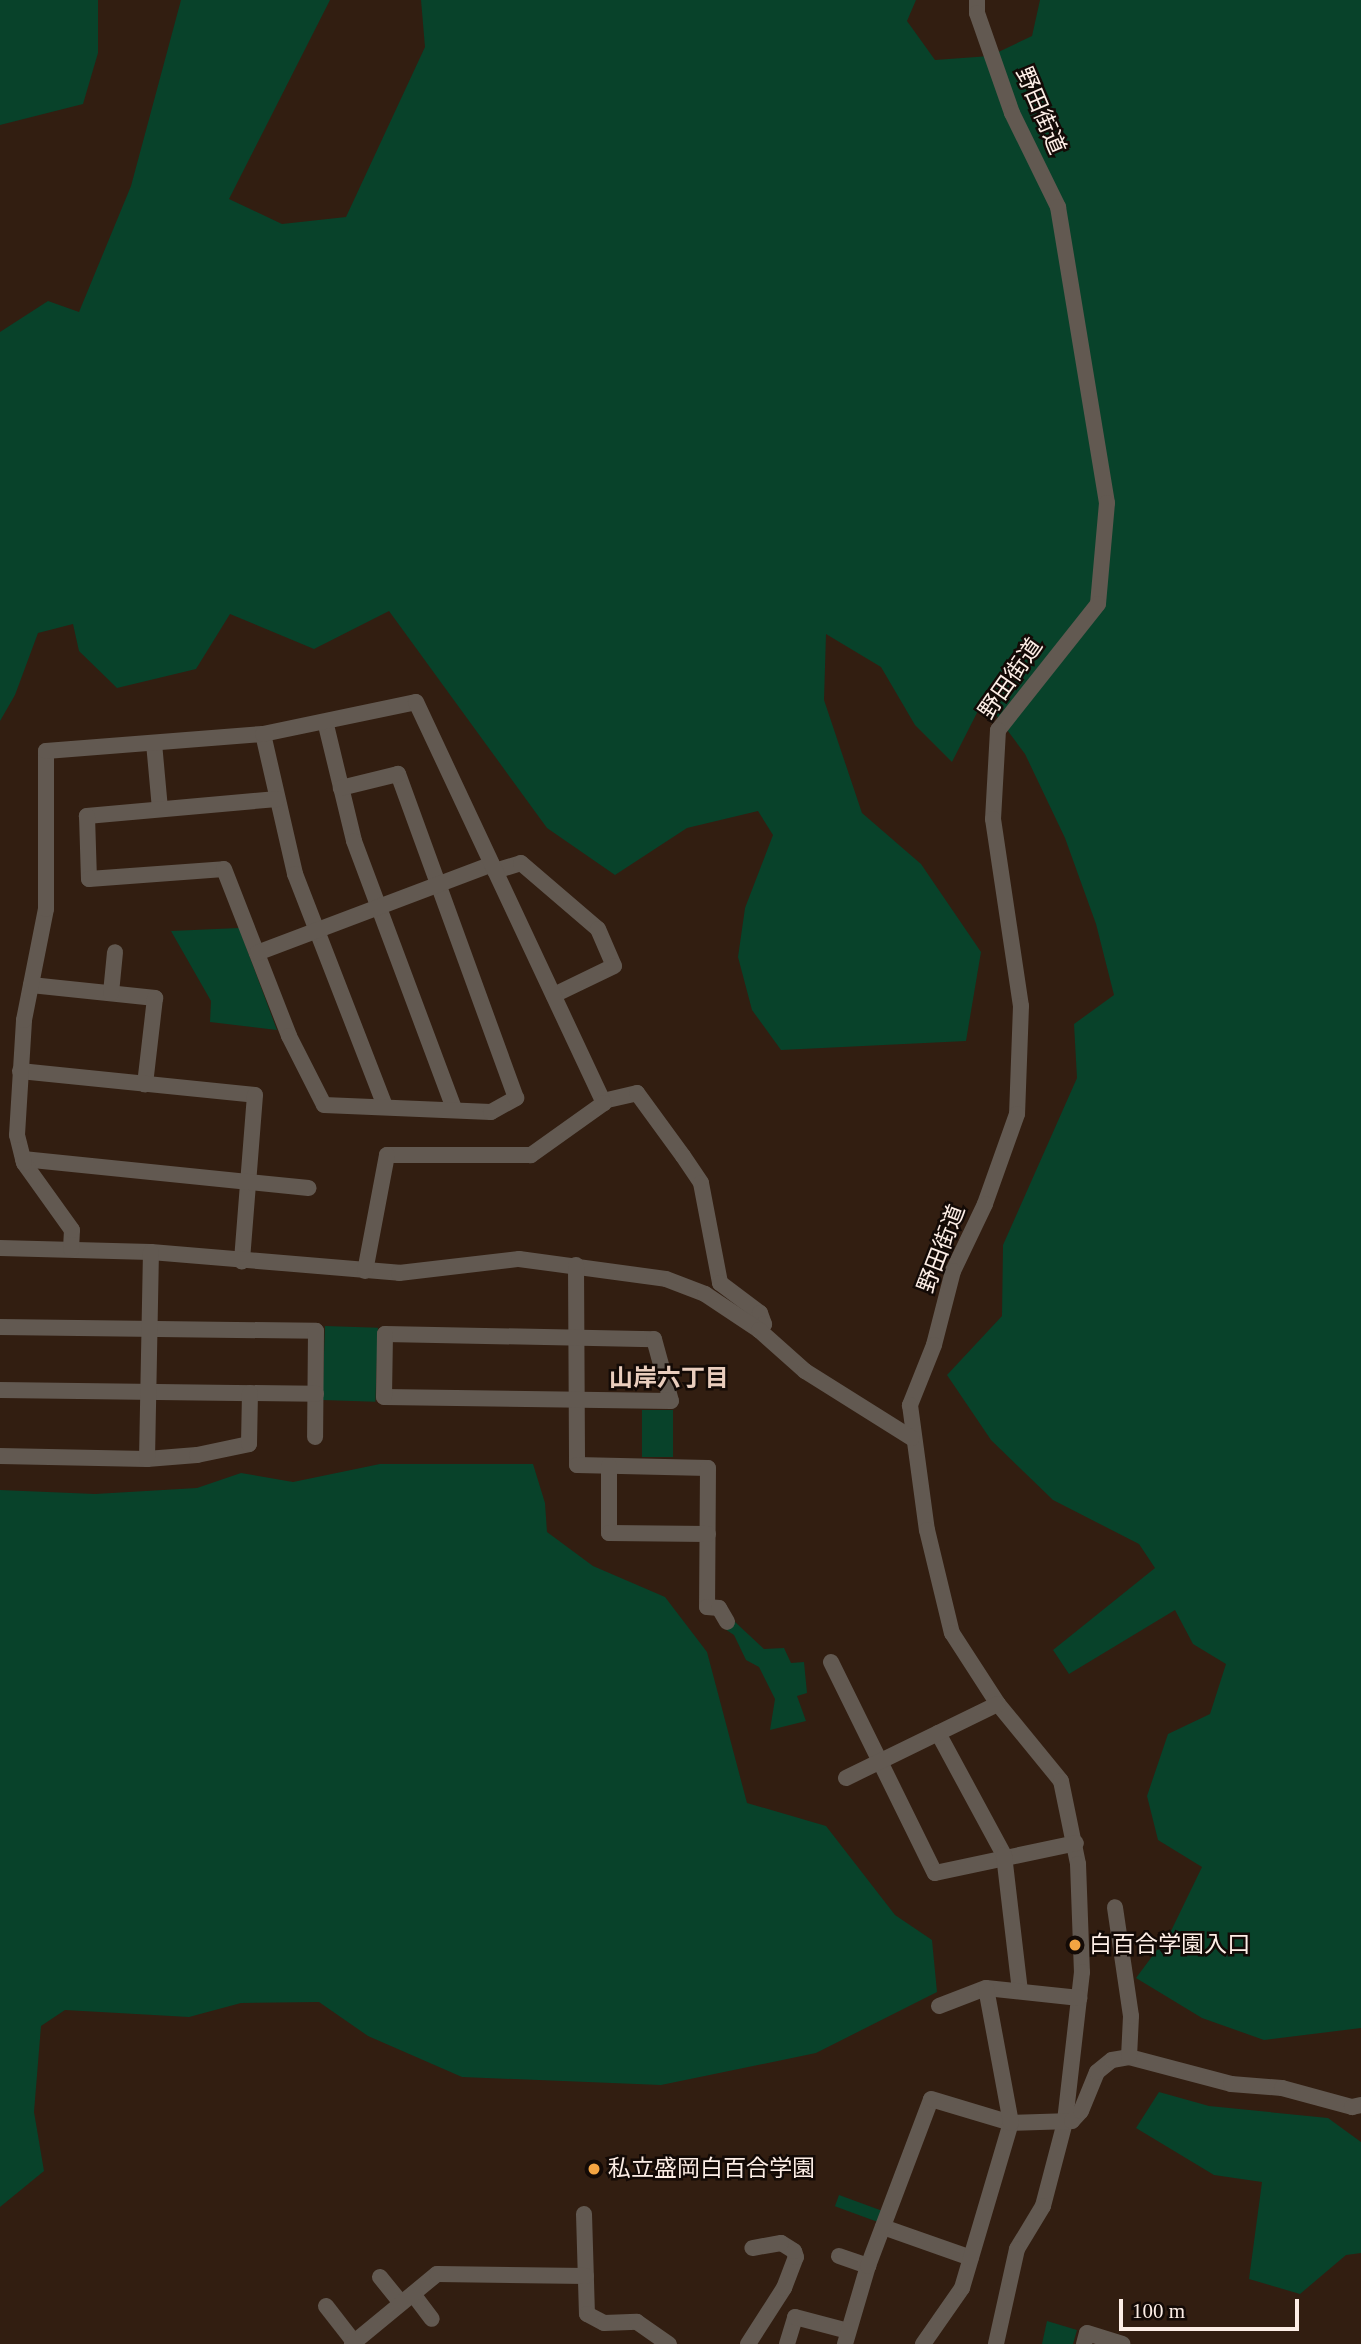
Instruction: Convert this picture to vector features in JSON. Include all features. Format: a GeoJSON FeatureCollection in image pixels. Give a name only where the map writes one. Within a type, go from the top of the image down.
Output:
{"type":"FeatureCollection","features":[{"type":"Feature","properties":{"kind":"street","name":"野田街道"},"geometry":{"type":"LineString","coordinates":[[977,0],[977,13],[1012,113],[1058,207],[1107,503],[1098,604],[998,730],[993,820],[1021,1006],[1017,1114],[985,1203],[953,1271],[933,1345],[910,1405],[912,1438],[927,1530],[952,1633],[998,1704],[1061,1782],[1076,1843],[1082,1972],[1065,2122],[1043,2206],[1014,2259],[996,2344]]}},
{"type":"Feature","properties":{"kind":"street"},"geometry":{"type":"LineString","coordinates":[[71,1249],[72,1230],[42,1193],[23,1159],[17,1135],[20,1071],[46,909],[46,751],[263,734],[416,702],[603,1101]]}},
{"type":"Feature","properties":{"kind":"street"},"geometry":{"type":"LineString","coordinates":[[326,725],[341,788],[377,907],[454,1109]]}},
{"type":"Feature","properties":{"kind":"street"},"geometry":{"type":"LineString","coordinates":[[263,734],[295,874],[384,1104]]}},
{"type":"Feature","properties":{"kind":"street"},"geometry":{"type":"LineString","coordinates":[[154,743],[160,809]]}},
{"type":"Feature","properties":{"kind":"street"},"geometry":{"type":"LineString","coordinates":[[277,799],[87,816],[89,879],[224,870],[289,1036],[324,1105],[384,1104],[491,1112],[516,1098],[398,774],[341,788]]}},
{"type":"Feature","properties":{"kind":"street"},"geometry":{"type":"LineString","coordinates":[[257,953],[438,884],[494,867],[521,863],[598,929],[614,966],[554,996]]}},
{"type":"Feature","properties":{"kind":"street"},"geometry":{"type":"LineString","coordinates":[[111,993],[115,952]]}},
{"type":"Feature","properties":{"kind":"street"},"geometry":{"type":"LineString","coordinates":[[32,985],[155,998],[145,1084]]}},
{"type":"Feature","properties":{"kind":"street"},"geometry":{"type":"LineString","coordinates":[[20,1071],[255,1095],[242,1261]]}},
{"type":"Feature","properties":{"kind":"street"},"geometry":{"type":"LineString","coordinates":[[365,1271],[387,1155],[531,1155],[603,1101],[637,1093],[701,1183],[720,1283],[760,1313],[764,1324],[759,1330]]}},
{"type":"Feature","properties":{"kind":"street"},"geometry":{"type":"LineString","coordinates":[[23,1159],[309,1188]]}},
{"type":"Feature","properties":{"kind":"street"},"geometry":{"type":"LineString","coordinates":[[0,1248],[151,1252],[399,1273],[519,1259],[666,1279],[705,1294],[759,1330],[805,1371],[912,1438]]}},
{"type":"Feature","properties":{"kind":"street"},"geometry":{"type":"LineString","coordinates":[[147,1459],[151,1252]]}},
{"type":"Feature","properties":{"kind":"street"},"geometry":{"type":"LineString","coordinates":[[576,1265],[577,1465],[708,1468],[707,1606],[719,1608],[727,1622]]}},
{"type":"Feature","properties":{"kind":"street"},"geometry":{"type":"LineString","coordinates":[[0,1327],[316,1331],[315,1437]]}},
{"type":"Feature","properties":{"kind":"street"},"geometry":{"type":"LineString","coordinates":[[385,1334],[654,1339],[671,1401],[577,1400],[384,1397],[385,1334]]}},
{"type":"Feature","properties":{"kind":"street"},"geometry":{"type":"LineString","coordinates":[[0,1390],[316,1394]]}},
{"type":"Feature","properties":{"kind":"street"},"geometry":{"type":"LineString","coordinates":[[0,1455],[147,1459],[198,1455],[249,1444],[250,1393]]}},
{"type":"Feature","properties":{"kind":"street"},"geometry":{"type":"LineString","coordinates":[[609,1466],[609,1534],[708,1534]]}},
{"type":"Feature","properties":{"kind":"street"},"geometry":{"type":"LineString","coordinates":[[831,1662],[934,1873],[1004,1854],[1076,1843]]}},
{"type":"Feature","properties":{"kind":"street"},"geometry":{"type":"LineString","coordinates":[[846,1778],[998,1704]]}},
{"type":"Feature","properties":{"kind":"street"},"geometry":{"type":"LineString","coordinates":[[938,1733],[1004,1854],[1020,1991]]}},
{"type":"Feature","properties":{"kind":"street"},"geometry":{"type":"LineString","coordinates":[[1115,1907],[1130,2016],[1129,2057]]}},
{"type":"Feature","properties":{"kind":"street"},"geometry":{"type":"LineString","coordinates":[[939,2006],[986,1988],[1079,1998]]}},
{"type":"Feature","properties":{"kind":"street"},"geometry":{"type":"LineString","coordinates":[[923,2344],[959,2294],[1011,2123],[986,1988]]}},
{"type":"Feature","properties":{"kind":"street"},"geometry":{"type":"LineString","coordinates":[[787,2344],[795,2317],[846,2337],[868,2266],[931,2099],[1011,2123],[1065,2122],[1077,2118],[1097,2072],[1112,2060],[1129,2057],[1231,2084],[1282,2088],[1352,2107],[1361,2105]]}},
{"type":"Feature","properties":{"kind":"street"},"geometry":{"type":"LineString","coordinates":[[584,2214],[586,2307],[591,2318],[604,2323],[637,2322],[669,2344]]}},
{"type":"Feature","properties":{"kind":"street"},"geometry":{"type":"LineString","coordinates":[[883,2227],[971,2258]]}},
{"type":"Feature","properties":{"kind":"street"},"geometry":{"type":"LineString","coordinates":[[748,2344],[784,2288],[796,2257],[794,2251],[781,2243],[752,2248]]}},
{"type":"Feature","properties":{"kind":"street"},"geometry":{"type":"LineString","coordinates":[[839,2256],[868,2266]]}},
{"type":"Feature","properties":{"kind":"street"},"geometry":{"type":"LineString","coordinates":[[326,2306],[353,2343],[437,2274],[586,2276]]}},
{"type":"Feature","properties":{"kind":"street"},"geometry":{"type":"LineString","coordinates":[[380,2277],[432,2319]]}},
{"type":"Feature","properties":{"kind":"street"},"geometry":{"type":"LineString","coordinates":[[1084,2344],[1087,2333],[1122,2344]]}},
{"type":"Feature","properties":{"kind":"green space"},"geometry":{"type":"Polygon","coordinates":[[[0,0],[98,0],[98,53],[83,104],[0,125],[0,0]]]}},
{"type":"Feature","properties":{"kind":"green space"},"geometry":{"type":"Polygon","coordinates":[[[181,0],[330,0],[229,199],[282,224],[346,217],[425,47],[421,0],[916,0],[907,21],[935,60],[990,56],[1032,36],[1040,0],[1361,0],[1361,2028],[1264,2040],[1202,2018],[1136,1978],[1171,1931],[1202,1867],[1158,1840],[1147,1796],[1168,1734],[1210,1714],[1226,1664],[1193,1644],[1175,1610],[1069,1674],[1053,1650],[1155,1568],[1139,1544],[1053,1500],[991,1440],[947,1375],[1002,1316],[1003,1245],[1077,1078],[1074,1024],[1114,995],[1096,924],[1065,838],[1025,754],[984,699],[952,762],[915,725],[881,667],[826,634],[824,700],[862,813],[921,864],[981,952],[966,1041],[781,1050],[752,1010],[738,957],[745,908],[773,835],[758,811],[687,828],[615,875],[547,828],[389,611],[314,649],[230,614],[196,669],[117,688],[79,651],[73,624],[38,633],[15,695],[0,721],[0,332],[48,301],[79,312],[131,186],[181,0]]]}},
{"type":"Feature","properties":{"kind":"green space"},"geometry":{"type":"Polygon","coordinates":[[[239,928],[277,1030],[210,1022],[211,1001],[171,931],[239,928]]]}},
{"type":"Feature","properties":{"kind":"green space"},"geometry":{"type":"Polygon","coordinates":[[[325,1326],[378,1328],[375,1402],[322,1400],[325,1326]]]}},
{"type":"Feature","properties":{"kind":"green space"},"geometry":{"type":"Polygon","coordinates":[[[642,1410],[673,1410],[673,1457],[642,1457],[642,1410]]]}},
{"type":"Feature","properties":{"kind":"green space"},"geometry":{"type":"Polygon","coordinates":[[[380,1464],[533,1464],[545,1503],[547,1532],[593,1566],[665,1597],[707,1652],[747,1803],[826,1826],[895,1915],[932,1940],[937,1992],[816,2053],[661,2085],[462,2077],[368,2036],[319,2002],[241,2003],[189,2017],[65,2010],[41,2026],[34,2112],[44,2171],[0,2207],[0,1490],[95,1494],[197,1488],[241,1473],[293,1482],[380,1464]]]}},
{"type":"Feature","properties":{"kind":"green space"},"geometry":{"type":"Polygon","coordinates":[[[734,1621],[764,1649],[784,1648],[791,1663],[804,1662],[807,1693],[797,1696],[806,1721],[770,1730],[775,1699],[759,1667],[746,1660],[734,1635],[725,1629],[734,1621]]]}},
{"type":"Feature","properties":{"kind":"green space"},"geometry":{"type":"Polygon","coordinates":[[[1159,2092],[1209,2106],[1328,2118],[1361,2142],[1361,2253],[1346,2255],[1300,2294],[1249,2279],[1262,2182],[1214,2175],[1136,2128],[1159,2092]]]}},
{"type":"Feature","properties":{"kind":"green space"},"geometry":{"type":"Polygon","coordinates":[[[839,2195],[881,2210],[877,2222],[835,2206],[839,2195]]]}},
{"type":"Feature","properties":{"kind":"green space"},"geometry":{"type":"Polygon","coordinates":[[[1047,2321],[1077,2330],[1073,2344],[1042,2344],[1047,2321]]]}},
{"type":"Feature","properties":{"kind":"place","name":"白百合学園入口"},"geometry":{"type":"Point","coordinates":[1075,1945]}},
{"type":"Feature","properties":{"kind":"place","name":"私立盛岡白百合学園"},"geometry":{"type":"Point","coordinates":[594,2169]}},
{"type":"Feature","properties":{"kind":"district","name":"山岸六丁目"},"geometry":{"type":"Point","coordinates":[669,1379]}}]}
